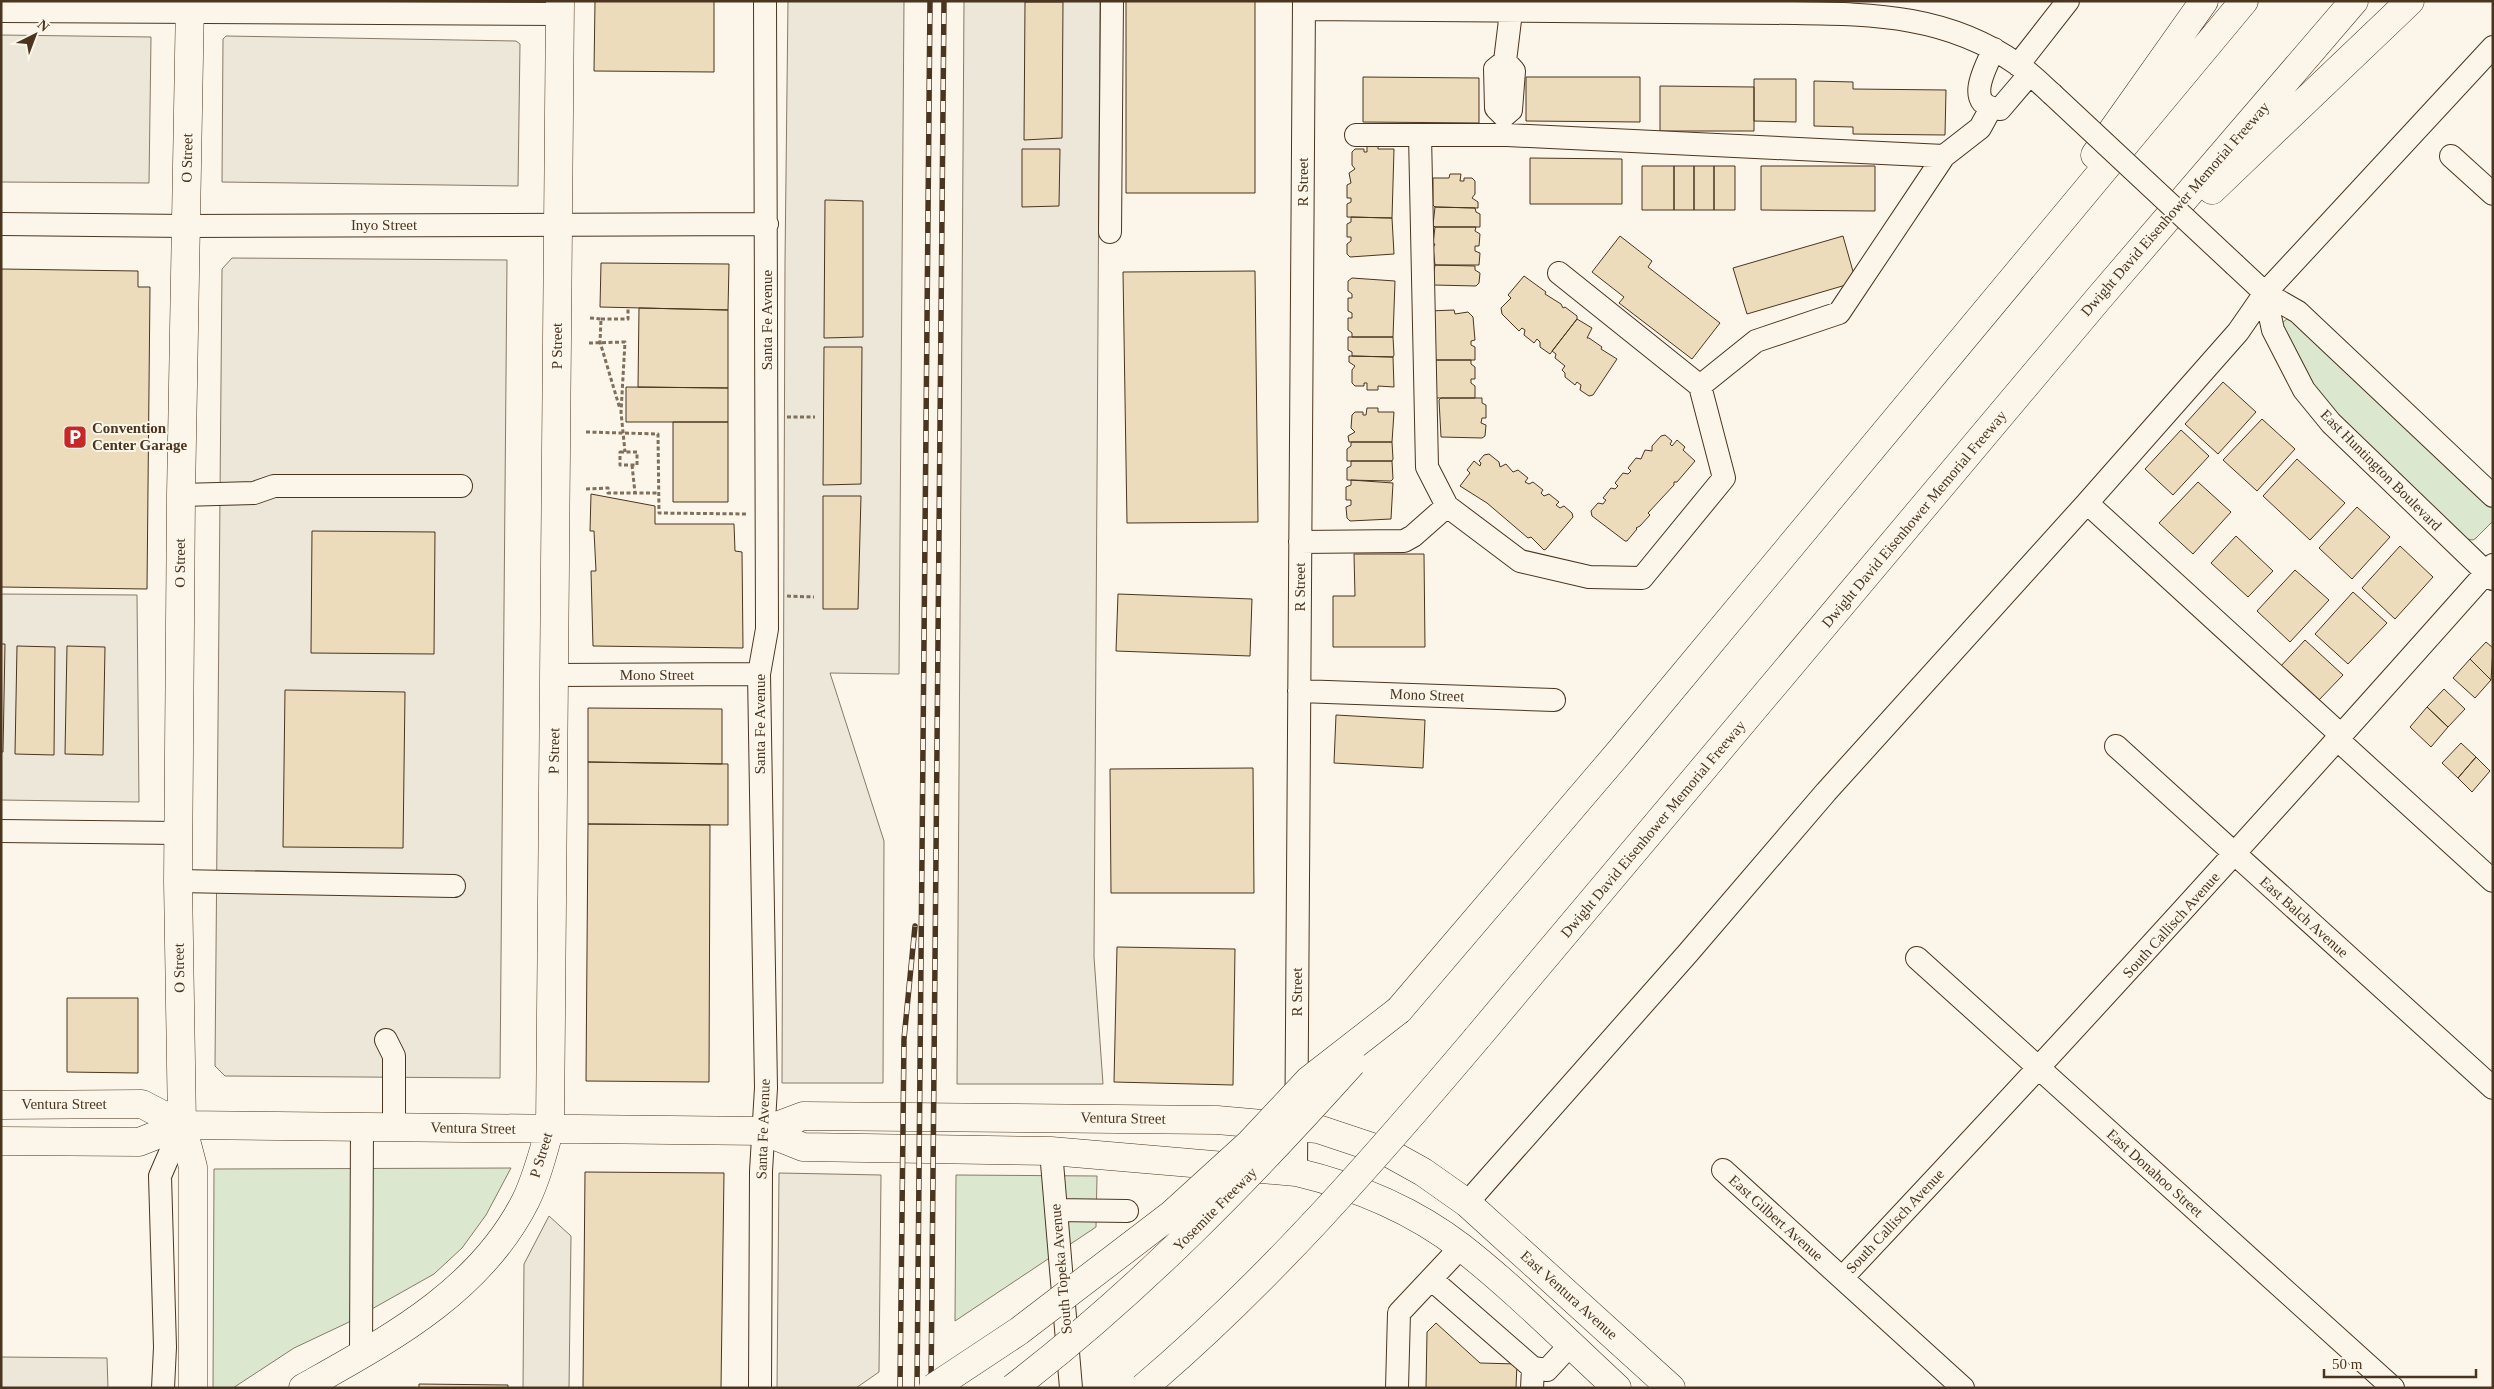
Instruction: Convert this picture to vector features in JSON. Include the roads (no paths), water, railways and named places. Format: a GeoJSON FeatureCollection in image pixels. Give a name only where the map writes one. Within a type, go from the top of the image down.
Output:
{"type":"FeatureCollection","features":[{"type":"Feature","properties":{"kind":"main road"},"geometry":{"type":"LineString","coordinates":[[1970,332],[2204,1]]}},
{"type":"Feature","properties":{"kind":"main road"},"geometry":{"type":"LineString","coordinates":[[933,1388],[1026,1326],[1172,1214],[1250,1143],[1309,1080],[1399,1010],[1628,742],[2244,1]]}},
{"type":"Feature","properties":{"kind":"main road","name":"Dwight David Eisenhower Memorial Freeway"},"geometry":{"type":"LineString","coordinates":[[1143,1388],[1246,1295],[1310,1231],[1477,1038],[2099,298],[2354,1]]}},
{"type":"Feature","properties":{"kind":"main road"},"geometry":{"type":"LineString","coordinates":[[2099,298],[2410,1]]}},
{"type":"Feature","properties":{"kind":"main road","name":"O Street"},"geometry":{"type":"LineString","coordinates":[[190,7],[181,495],[178,880],[182,1125],[193,1167],[193,1388]]}},
{"type":"Feature","properties":{"kind":"main road","name":"P Street"},"geometry":{"type":"LineString","coordinates":[[303,1388],[424,1316],[450,1295],[481,1265],[502,1239],[526,1201],[538,1172],[550,1128],[560,8]]}},
{"type":"Feature","properties":{"kind":"main road","name":"Yosemite Freeway"},"geometry":{"type":"LineString","coordinates":[[1013,1388],[1095,1322],[1191,1234],[1276,1147],[1399,1010]]}},
{"type":"Feature","properties":{"kind":"main road","name":"Ventura Street"},"geometry":{"type":"LineString","coordinates":[[1,1105],[142,1104],[182,1125]]}},
{"type":"Feature","properties":{"kind":"main road","name":"Ventura Street"},"geometry":{"type":"LineString","coordinates":[[763,1131],[803,1116],[1217,1120],[1297,1126],[1341,1135],[1387,1152],[1423,1172],[1467,1203]]}},
{"type":"Feature","properties":{"kind":"main road","name":"Ventura Street"},"geometry":{"type":"LineString","coordinates":[[1,1141],[139,1142],[182,1125],[550,1128],[763,1131],[803,1147],[1052,1151],[1296,1172],[1326,1179],[1376,1197],[1461,1247]]}},
{"type":"Feature","properties":{"kind":"main road","name":"East Ventura Avenue"},"geometry":{"type":"LineString","coordinates":[[1467,1203],[1671,1388]]}},
{"type":"Feature","properties":{"kind":"main road"},"geometry":{"type":"LineString","coordinates":[[1461,1247],[1617,1388]]}},
{"type":"Feature","properties":{"kind":"street","name":"Santa Fe Avenue"},"geometry":{"type":"LineString","coordinates":[[760,1388],[761,1171],[766,1088],[759,674],[767,628],[765,1]]}},
{"type":"Feature","properties":{"kind":"street"},"geometry":{"type":"LineString","coordinates":[[1110,232],[1112,1]]}},
{"type":"Feature","properties":{"kind":"street"},"geometry":{"type":"LineString","coordinates":[[1994,49],[1978,83],[1981,99],[1991,108],[2000,109],[2068,1]]}},
{"type":"Feature","properties":{"kind":"street"},"geometry":{"type":"LineString","coordinates":[[1304,5],[1511,12],[1796,7],[1921,22],[1965,35],[1994,49],[2024,70],[2052,94],[2264,293],[2298,312],[2493,496]]}},
{"type":"Feature","properties":{"kind":"street","name":"R Street"},"geometry":{"type":"LineString","coordinates":[[1296,1172],[1304,5]]}},
{"type":"Feature","properties":{"kind":"street"},"geometry":{"type":"LineString","coordinates":[[10,8],[560,8]]}},
{"type":"Feature","properties":{"kind":"street"},"geometry":{"type":"LineString","coordinates":[[1504,125],[1496,108],[1495,69],[1505,61],[1511,12]]}},
{"type":"Feature","properties":{"kind":"street"},"geometry":{"type":"LineString","coordinates":[[1467,1203],[1688,953],[1826,792],[2087,504],[2238,332],[2264,293],[2493,46]]}},
{"type":"Feature","properties":{"kind":"street"},"geometry":{"type":"LineString","coordinates":[[1700,386],[1756,341],[1839,314],[1944,156],[1980,128],[1991,108]]}},
{"type":"Feature","properties":{"kind":"street"},"geometry":{"type":"LineString","coordinates":[[1356,135],[1420,135],[1504,125],[1944,156]]}},
{"type":"Feature","properties":{"kind":"street"},"geometry":{"type":"LineString","coordinates":[[1420,135],[1427,467],[1447,506],[1520,561],[1589,577],[1642,578],[1724,478],[1700,386],[1559,273]]}},
{"type":"Feature","properties":{"kind":"street"},"geometry":{"type":"LineString","coordinates":[[2451,156],[2493,194]]}},
{"type":"Feature","properties":{"kind":"street","name":"Inyo Street"},"geometry":{"type":"LineString","coordinates":[[1,224],[186,226],[766,224]]}},
{"type":"Feature","properties":{"kind":"street","name":"East Huntington Boulevard"},"geometry":{"type":"LineString","coordinates":[[2264,293],[2273,330],[2304,390],[2331,423],[2490,572]]}},
{"type":"Feature","properties":{"kind":"street"},"geometry":{"type":"LineString","coordinates":[[181,495],[254,493],[274,486],[460,486]]}},
{"type":"Feature","properties":{"kind":"street"},"geometry":{"type":"LineString","coordinates":[[2087,504],[2493,881]]}},
{"type":"Feature","properties":{"kind":"street"},"geometry":{"type":"LineString","coordinates":[[1300,542],[1404,541],[1413,536],[1447,506]]}},
{"type":"Feature","properties":{"kind":"street","name":"South Callisch Avenue"},"geometry":{"type":"LineString","coordinates":[[1842,1278],[2040,1069],[2490,572]]}},
{"type":"Feature","properties":{"kind":"street","name":"Mono Street"},"geometry":{"type":"LineString","coordinates":[[555,675],[759,674]]}},
{"type":"Feature","properties":{"kind":"street","name":"Mono Street"},"geometry":{"type":"LineString","coordinates":[[1299,691],[1554,700]]}},
{"type":"Feature","properties":{"kind":"street","name":"East Balch Avenue"},"geometry":{"type":"LineString","coordinates":[[2116,746],[2493,1088]]}},
{"type":"Feature","properties":{"kind":"street"},"geometry":{"type":"LineString","coordinates":[[1,831],[178,833]]}},
{"type":"Feature","properties":{"kind":"street"},"geometry":{"type":"LineString","coordinates":[[178,880],[454,886]]}},
{"type":"Feature","properties":{"kind":"street","name":"East Donahoo Street"},"geometry":{"type":"LineString","coordinates":[[1917,958],[2393,1388]]}},
{"type":"Feature","properties":{"kind":"street","name":"O Street"},"geometry":{"type":"LineString","coordinates":[[163,1388],[165,1347],[160,1176],[182,1125]]}},
{"type":"Feature","properties":{"kind":"street"},"geometry":{"type":"LineString","coordinates":[[361,1353],[379,1127]]}},
{"type":"Feature","properties":{"kind":"street","name":"South Topeka Avenue"},"geometry":{"type":"LineString","coordinates":[[1052,1151],[1071,1388]]}},
{"type":"Feature","properties":{"kind":"street","name":"East Gilbert Avenue"},"geometry":{"type":"LineString","coordinates":[[1723,1170],[1963,1388]]}},
{"type":"Feature","properties":{"kind":"street"},"geometry":{"type":"LineString","coordinates":[[1056,1210],[1127,1211]]}},
{"type":"Feature","properties":{"kind":"street"},"geometry":{"type":"LineString","coordinates":[[1397,1388],[1399,1313],[1461,1247]]}},
{"type":"Feature","properties":{"kind":"street"},"geometry":{"type":"LineString","coordinates":[[1431,1279],[1533,1378],[1547,1370],[1570,1345]]}},
{"type":"Feature","properties":{"kind":"railway"},"geometry":{"type":"LineString","coordinates":[[917,1388],[930,1]]}},
{"type":"Feature","properties":{"kind":"railway"},"geometry":{"type":"LineString","coordinates":[[931,1388],[944,1]]}},
{"type":"Feature","properties":{"kind":"railway"},"geometry":{"type":"LineString","coordinates":[[900,1388],[904,1039],[915,926]]}},
{"type":"Feature","properties":{"kind":"place","name":"Convention Center Garage"},"geometry":{"type":"Point","coordinates":[75,437]}}]}
